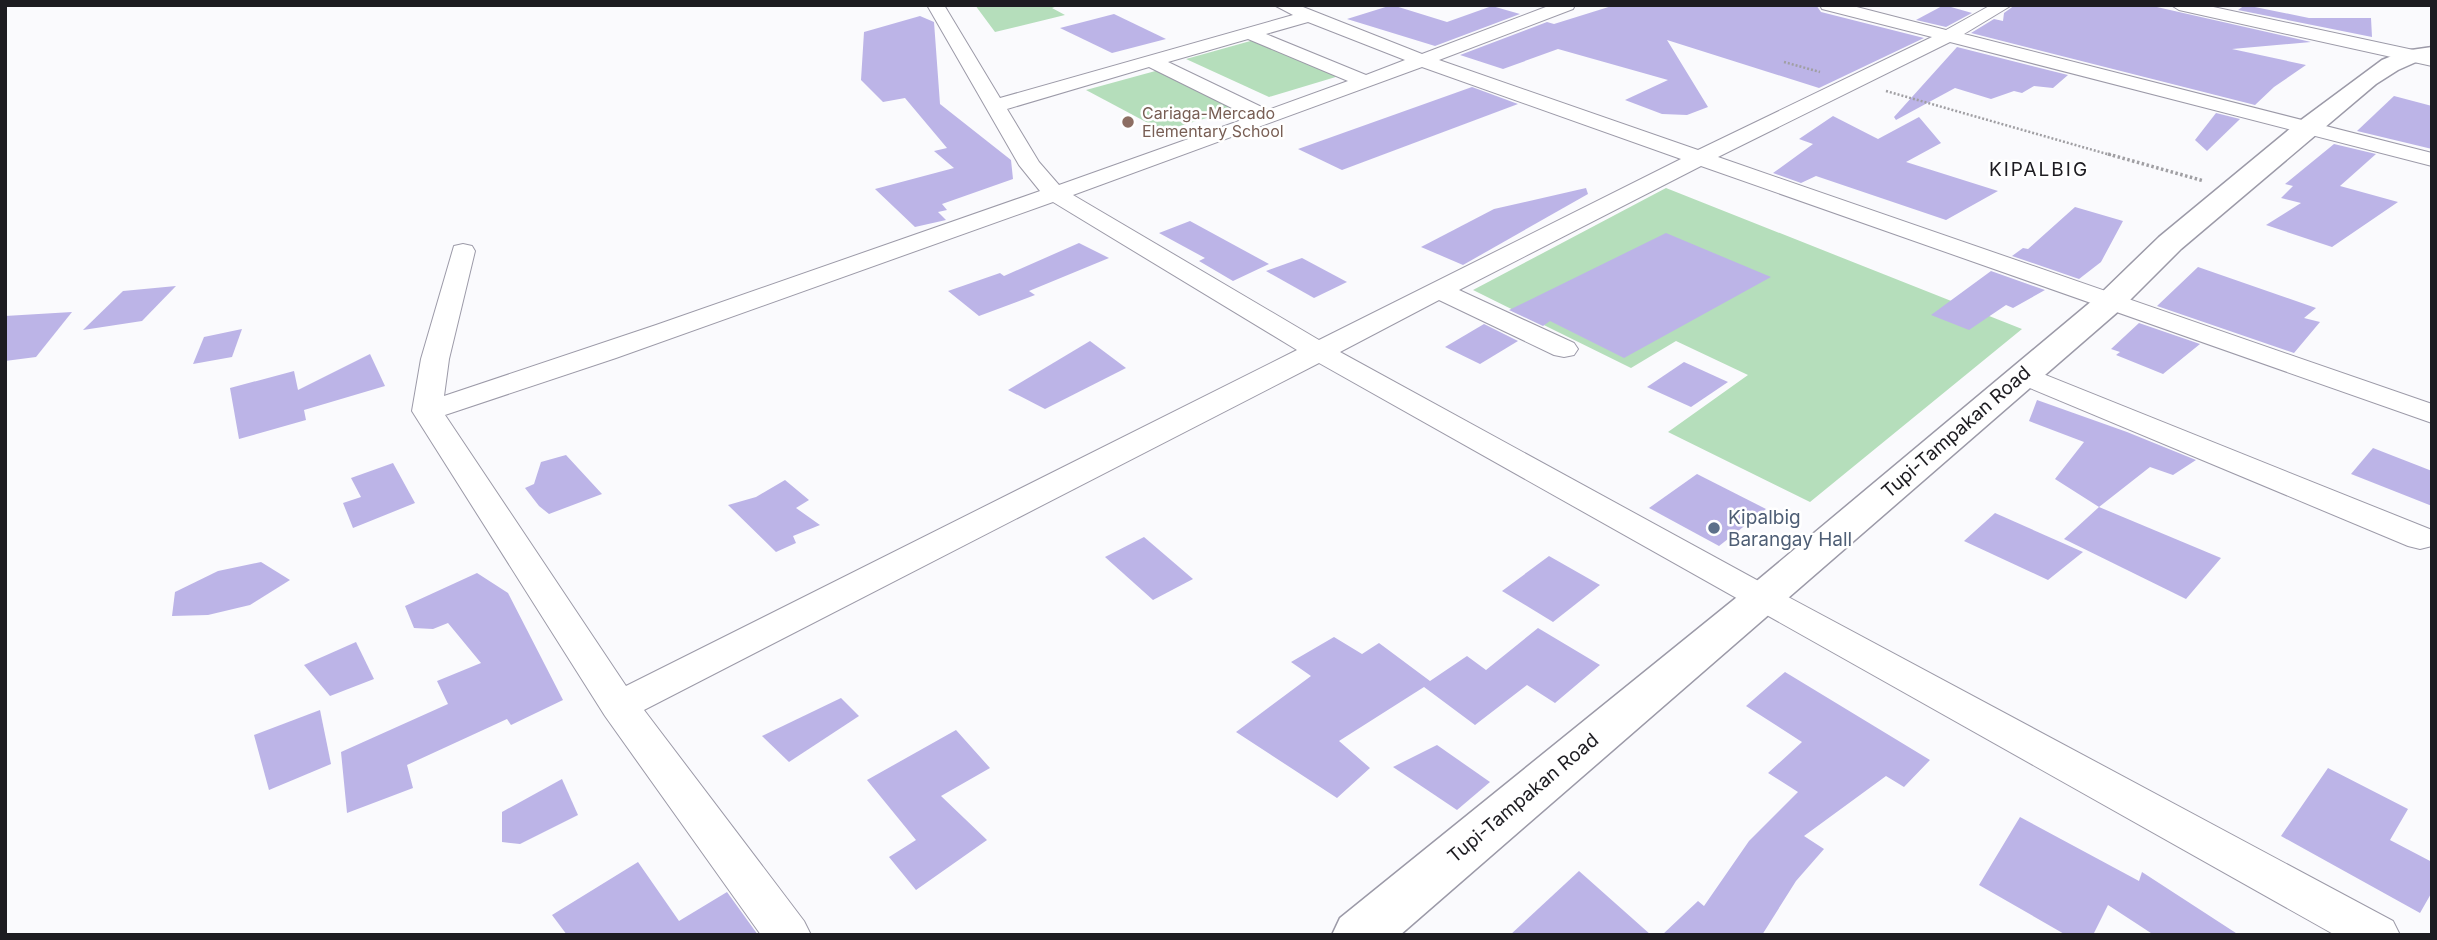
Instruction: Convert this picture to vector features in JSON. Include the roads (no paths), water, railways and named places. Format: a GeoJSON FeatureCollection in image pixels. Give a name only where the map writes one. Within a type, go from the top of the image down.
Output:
{"type":"FeatureCollection","features":[{"type":"Feature","properties":{"kind":"main road","name":"Tupi-Tampakan Road"},"geometry":{"type":"LineString","coordinates":[[1360,935],[2110,302],[2170,243],[2306,128],[2368,79],[2425,57]]}},
{"type":"Feature","properties":{"kind":"street"},"geometry":{"type":"LineString","coordinates":[[934,5],[1030,165],[1055,194],[1320,352],[2377,935]]}},
{"type":"Feature","properties":{"kind":"street"},"geometry":{"type":"LineString","coordinates":[[1282,5],[1423,61],[2432,414]]}},
{"type":"Feature","properties":{"kind":"street"},"geometry":{"type":"LineString","coordinates":[[426,411],[598,355],[1055,194],[1423,61],[1567,5]]}},
{"type":"Feature","properties":{"kind":"street"},"geometry":{"type":"LineString","coordinates":[[1828,5],[2432,160]]}},
{"type":"Feature","properties":{"kind":"street"},"geometry":{"type":"LineString","coordinates":[[619,706],[1701,157],[1948,36],[2004,5]]}},
{"type":"Feature","properties":{"kind":"street"},"geometry":{"type":"LineString","coordinates":[[2179,5],[2425,57]]}},
{"type":"Feature","properties":{"kind":"street"},"geometry":{"type":"LineString","coordinates":[[995,106],[1309,16]]}},
{"type":"Feature","properties":{"kind":"street"},"geometry":{"type":"LineString","coordinates":[[1249,33],[1365,80]]}},
{"type":"Feature","properties":{"kind":"street"},"geometry":{"type":"LineString","coordinates":[[1158,59],[1274,114]]}},
{"type":"Feature","properties":{"kind":"street"},"geometry":{"type":"LineString","coordinates":[[463,251],[438,346],[426,411],[619,706],[788,935]]}},
{"type":"Feature","properties":{"kind":"street"},"geometry":{"type":"LineString","coordinates":[[1440,291],[1564,349]]}},
{"type":"Feature","properties":{"kind":"street"},"geometry":{"type":"LineString","coordinates":[[2023,375],[2420,538]]}},
{"type":"Feature","properties":{"kind":"place","name":"Cariaga-Mercado Elementary School"},"geometry":{"type":"Point","coordinates":[1128,122]}},
{"type":"Feature","properties":{"kind":"place","name":"Kipalbig Barangay Hall"},"geometry":{"type":"Point","coordinates":[1714,528]}},
{"type":"Feature","properties":{"kind":"district","name":"KIPALBIG"},"geometry":{"type":"Point","coordinates":[2039,169]}}]}
